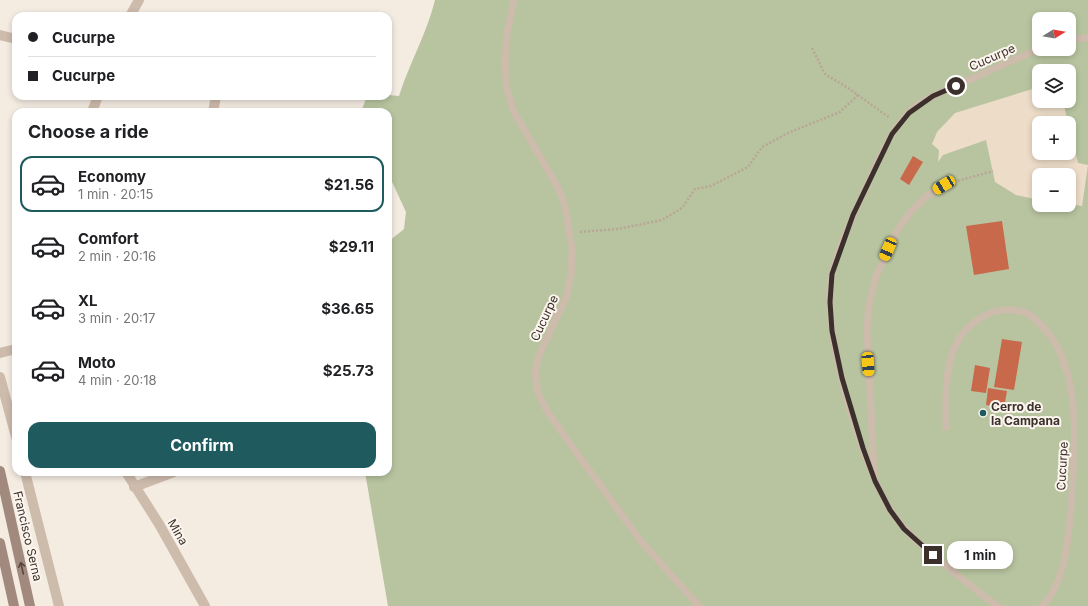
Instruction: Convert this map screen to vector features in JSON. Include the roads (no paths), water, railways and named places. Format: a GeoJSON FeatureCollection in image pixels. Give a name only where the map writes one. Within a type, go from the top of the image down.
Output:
{"type":"FeatureCollection","features":[{"type":"Feature","properties":{"kind":"main road","name":"Francisco Serna"},"geometry":{"type":"LineString","coordinates":[[0,471],[30,606]]}},
{"type":"Feature","properties":{"kind":"main road"},"geometry":{"type":"LineString","coordinates":[[0,543],[14,606]]}},
{"type":"Feature","properties":{"kind":"street"},"geometry":{"type":"LineString","coordinates":[[133,12],[139,0]]}},
{"type":"Feature","properties":{"kind":"street"},"geometry":{"type":"LineString","coordinates":[[0,34],[12,38]]}},
{"type":"Feature","properties":{"kind":"street"},"geometry":{"type":"LineString","coordinates":[[0,353],[12,350]]}},
{"type":"Feature","properties":{"kind":"street"},"geometry":{"type":"LineString","coordinates":[[0,377],[12,422]]}},
{"type":"Feature","properties":{"kind":"street"},"geometry":{"type":"LineString","coordinates":[[26,476],[59,606]]}},
{"type":"Feature","properties":{"kind":"street","name":"Mina"},"geometry":{"type":"LineString","coordinates":[[128,476],[159,524],[205,606]]}},
{"type":"Feature","properties":{"kind":"street"},"geometry":{"type":"LineString","coordinates":[[134,486],[163,476]]}},
{"type":"Feature","properties":{"kind":"lane","name":"Cucurpe"},"geometry":{"type":"LineString","coordinates":[[514,0],[507,33],[505,64],[507,90],[514,112],[564,202],[572,248],[571,275],[566,298],[539,355],[535,373],[538,393],[547,411],[640,540],[699,606]]}},
{"type":"Feature","properties":{"kind":"lane"},"geometry":{"type":"LineString","coordinates":[[1076,39],[1088,38]]}},
{"type":"Feature","properties":{"kind":"lane","name":"Cucurpe"},"geometry":{"type":"LineString","coordinates":[[998,606],[938,559],[904,529],[890,510],[875,481],[859,435],[842,378],[832,331],[830,302],[832,274],[853,215],[892,134],[900,124],[909,113],[933,96],[1032,52]]}},
{"type":"Feature","properties":{"kind":"lane"},"geometry":{"type":"LineString","coordinates":[[875,481],[867,330],[869,305],[876,276],[898,229],[912,210],[927,196],[944,185]]}},
{"type":"Feature","properties":{"kind":"lane","name":"Cucurpe"},"geometry":{"type":"LineString","coordinates":[[946,428],[945,390],[954,349],[962,335],[974,322],[986,314],[1000,310],[1012,309],[1027,313],[1044,328],[1060,353],[1068,379],[1074,408],[1074,469],[1064,559],[1058,582],[1049,599],[1042,606]]}},
{"type":"Feature","properties":{"kind":"place","name":"Cerro de la Campana"},"geometry":{"type":"Point","coordinates":[983,413]}}]}
